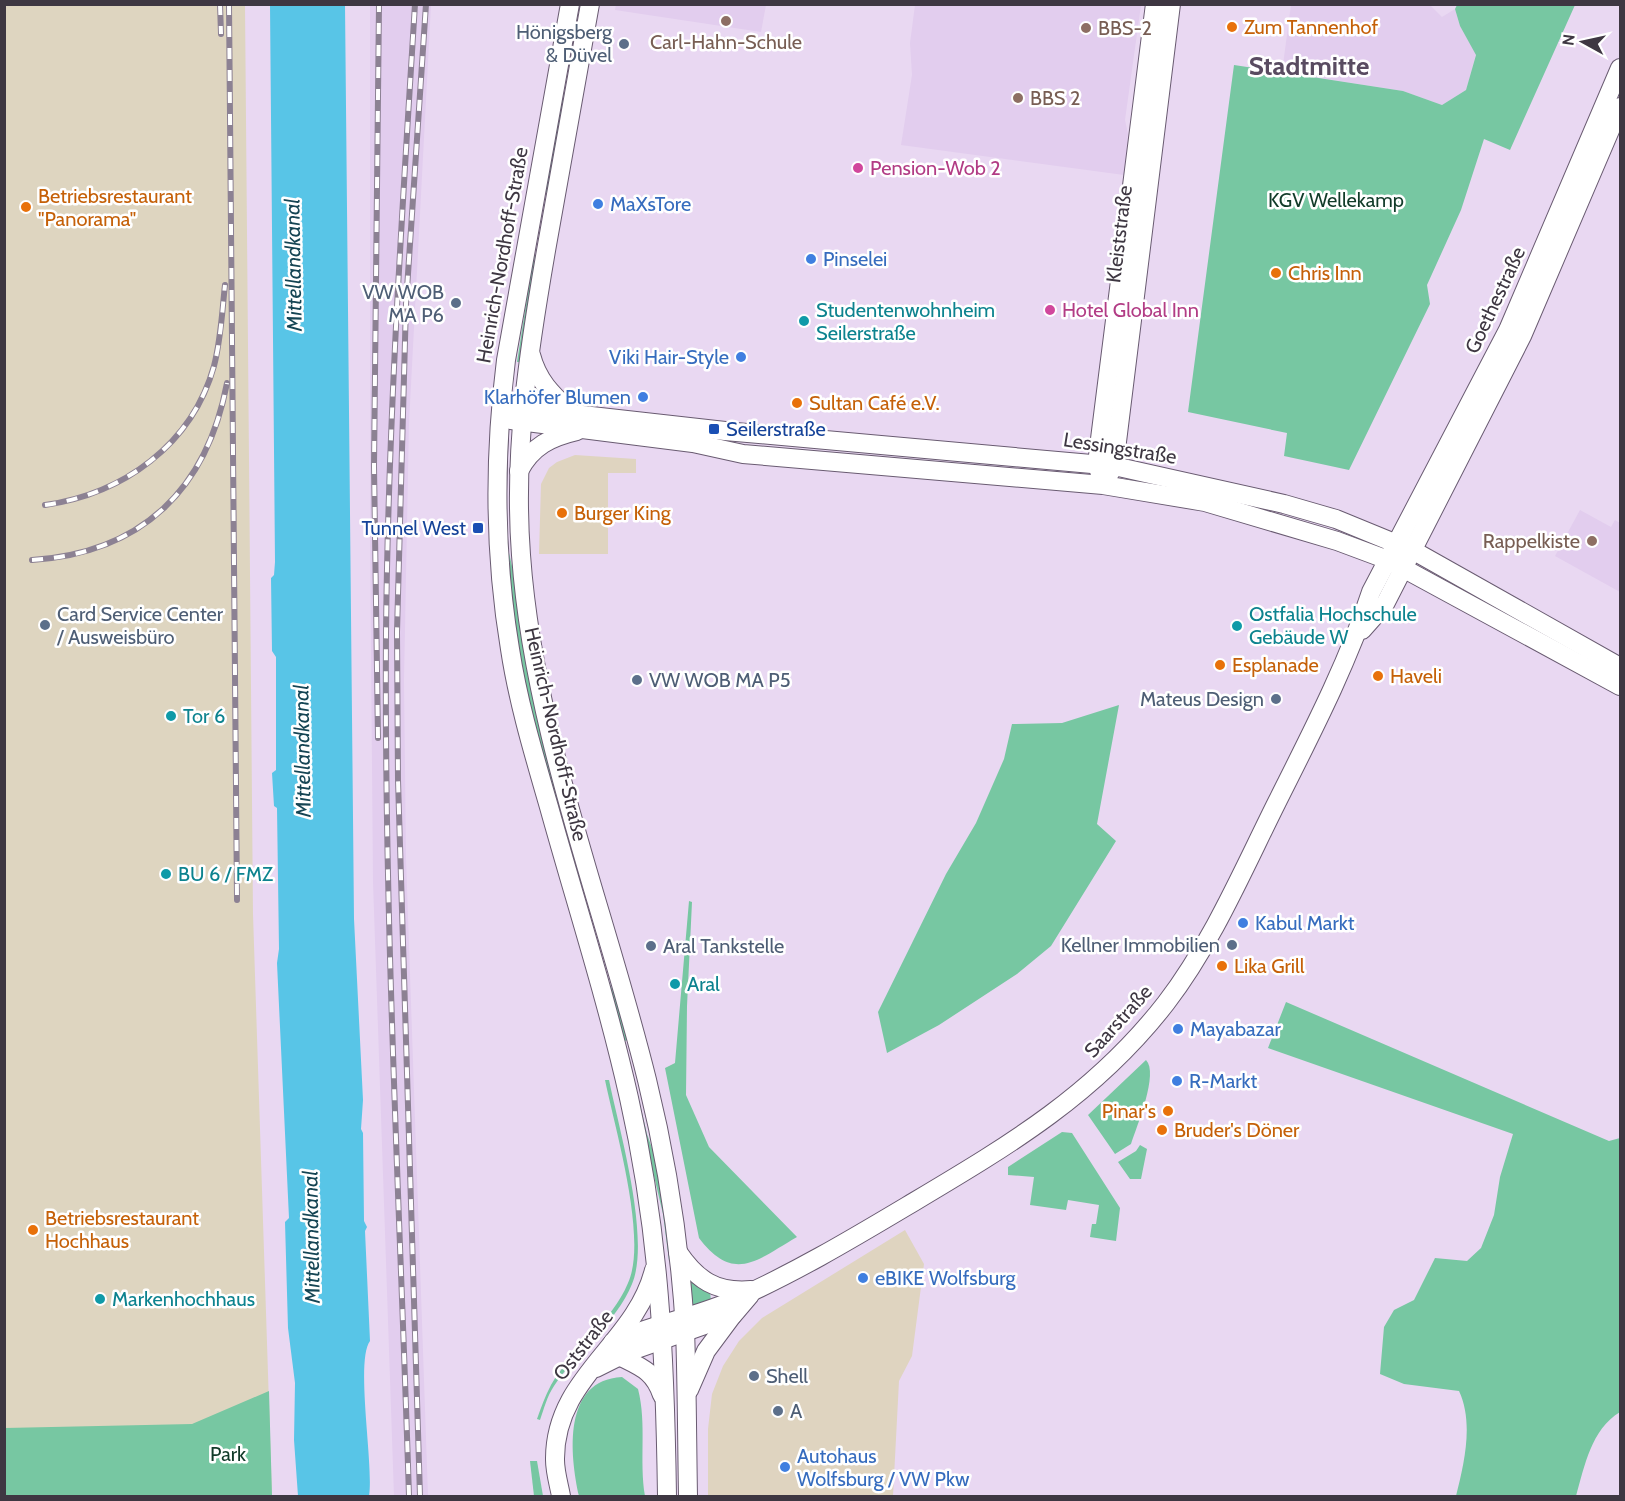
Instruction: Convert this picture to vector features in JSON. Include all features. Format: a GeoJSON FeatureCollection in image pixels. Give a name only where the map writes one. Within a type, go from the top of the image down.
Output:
{"type":"FeatureCollection","features":[{"type":"Feature","properties":{"kind":"street","name":"Heinrich-Nordhoff-Straße"},"geometry":{"type":"LineString","coordinates":[[570,4],[509,339],[500,412],[498,528],[510,651],[533,753],[629,1097],[646,1176],[657,1260],[663,1332],[667,1497]]}},
{"type":"Feature","properties":{"kind":"street","name":"Heinrich-Nordhoff-Straße"},"geometry":{"type":"LineString","coordinates":[[590,4],[529,346],[521,415],[520,552],[526,613],[538,683],[647,1081],[668,1185],[678,1252],[684,1324],[688,1497]]}},
{"type":"Feature","properties":{"kind":"street","name":"Kleiststraße"},"geometry":{"type":"LineString","coordinates":[[1106,465],[1155,4]]}},
{"type":"Feature","properties":{"kind":"street","name":"Kleiststraße"},"geometry":{"type":"LineString","coordinates":[[1103,485],[1171,4]]}},
{"type":"Feature","properties":{"kind":"street","name":"Goethestraße"},"geometry":{"type":"LineString","coordinates":[[1397,542],[1508,330],[1620,69]]}},
{"type":"Feature","properties":{"kind":"street","name":"Goethestraße"},"geometry":{"type":"LineString","coordinates":[[1396,565],[1414,550],[1522,336],[1620,107]]}},
{"type":"Feature","properties":{"kind":"street"},"geometry":{"type":"LineString","coordinates":[[529,346],[536,374],[548,391],[572,413]]}},
{"type":"Feature","properties":{"kind":"street","name":"Lessingstraße"},"geometry":{"type":"LineString","coordinates":[[500,412],[585,429],[693,443],[743,454],[1103,485],[1205,502],[1337,541],[1396,565],[1620,686]]}},
{"type":"Feature","properties":{"kind":"street","name":"Lessingstraße"},"geometry":{"type":"LineString","coordinates":[[521,415],[572,413],[743,432],[1106,465],[1284,504],[1336,519],[1414,550],[1620,668]]}},
{"type":"Feature","properties":{"kind":"street","name":"Lessingstraße"},"geometry":{"type":"LineString","coordinates":[[519,471],[535,448],[557,436],[585,429]]}},
{"type":"Feature","properties":{"kind":"street","name":"Saarstraße"},"geometry":{"type":"LineString","coordinates":[[684,1324],[818,1257],[1002,1150],[1066,1106],[1134,1041],[1167,1002],[1216,922],[1298,760],[1357,636],[1371,592],[1396,565],[1397,542]]}},
{"type":"Feature","properties":{"kind":"street","name":"Heinrich-Nordhoff-Straße"},"geometry":{"type":"LineString","coordinates":[[678,1252],[698,1278],[707,1284],[727,1290],[756,1289]]}},
{"type":"Feature","properties":{"kind":"street","name":"Oststraße"},"geometry":{"type":"LineString","coordinates":[[561,1497],[555,1463],[558,1430],[566,1404],[588,1372],[616,1349],[645,1300],[657,1260]]}},
{"type":"Feature","properties":{"kind":"street","name":"Saarstraße"},"geometry":{"type":"LineString","coordinates":[[686,1397],[706,1351],[756,1289]]}},
{"type":"Feature","properties":{"kind":"street"},"geometry":{"type":"LineString","coordinates":[[616,1349],[684,1324],[733,1315]]}},
{"type":"Feature","properties":{"kind":"street","name":"Heinrich-Nordhoff-Straße"},"geometry":{"type":"LineString","coordinates":[[616,1349],[653,1375],[666,1405]]}},
{"type":"Feature","properties":{"kind":"shaded area","name":"Carl-Hahn-Schule"},"geometry":{"type":"Polygon","coordinates":[[[616,4],[766,5],[761,32],[615,10],[616,4]]]}},
{"type":"Feature","properties":{"kind":"shaded area"},"geometry":{"type":"Polygon","coordinates":[[[5,5],[245,5],[253,914],[272,1496],[5,1496],[5,5]]]}},
{"type":"Feature","properties":{"kind":"shaded area"},"geometry":{"type":"Polygon","coordinates":[[[370,5],[431,5],[409,423],[404,680],[406,858],[428,1496],[394,1496],[373,882],[370,535],[370,5]]]}},
{"type":"Feature","properties":{"kind":"shaded area","name":"BBS 2"},"geometry":{"type":"Polygon","coordinates":[[[915,5],[1141,5],[1125,120],[1128,134],[1124,175],[901,145],[912,75],[910,43],[915,5]]]}},
{"type":"Feature","properties":{"kind":"shaded area"},"geometry":{"type":"Polygon","coordinates":[[[1291,5],[1430,5],[1442,17],[1455,9],[1460,26],[1476,54],[1466,90],[1442,105],[1403,91],[1282,72],[1291,5]]]}},
{"type":"Feature","properties":{"kind":"shaded area"},"geometry":{"type":"Polygon","coordinates":[[[575,455],[636,459],[636,473],[608,473],[608,554],[539,554],[541,484],[549,468],[575,455]]]}},
{"type":"Feature","properties":{"kind":"shaded area","name":"Rappelkiste"},"geometry":{"type":"Polygon","coordinates":[[[1580,510],[1611,527],[1615,520],[1620,523],[1620,592],[1555,556],[1580,510]]]}},
{"type":"Feature","properties":{"kind":"shaded area"},"geometry":{"type":"Polygon","coordinates":[[[905,1230],[924,1264],[912,1356],[899,1381],[893,1496],[708,1496],[708,1429],[712,1394],[723,1366],[739,1341],[762,1318],[905,1230]]]}},
{"type":"Feature","properties":{"kind":"green space","name":"KGV Wellekamp"},"geometry":{"type":"Polygon","coordinates":[[[1457,5],[1575,5],[1510,150],[1484,139],[1461,210],[1427,285],[1430,304],[1349,470],[1284,456],[1287,433],[1188,412],[1234,65],[1403,91],[1442,105],[1466,90],[1476,55],[1460,26],[1455,9],[1457,5]]]}},
{"type":"Feature","properties":{"kind":"green space"},"geometry":{"type":"Polygon","coordinates":[[[564,88],[556,162],[549,188],[544,195],[564,88]]]}},
{"type":"Feature","properties":{"kind":"green space"},"geometry":{"type":"Polygon","coordinates":[[[535,246],[534,280],[520,362],[517,362],[527,298],[530,253],[535,246]]]}},
{"type":"Feature","properties":{"kind":"green space"},"geometry":{"type":"Polygon","coordinates":[[[506,512],[507,544],[582,874],[581,888],[523,685],[505,545],[506,512]]]}},
{"type":"Feature","properties":{"kind":"green space"},"geometry":{"type":"Polygon","coordinates":[[[1119,705],[1097,824],[1116,841],[1051,946],[1017,974],[939,1025],[887,1053],[878,1012],[946,874],[976,823],[1004,759],[1012,724],[1062,723],[1119,705]]]}},
{"type":"Feature","properties":{"kind":"green space"},"geometry":{"type":"Polygon","coordinates":[[[689,901],[692,902],[686,1095],[709,1147],[797,1237],[758,1260],[746,1263],[735,1264],[723,1260],[699,1238],[665,1068],[675,1063],[689,901]]]}},
{"type":"Feature","properties":{"kind":"green space"},"geometry":{"type":"Polygon","coordinates":[[[606,975],[622,1012],[629,1036],[626,1041],[620,1038],[606,975]]]}},
{"type":"Feature","properties":{"kind":"green space"},"geometry":{"type":"Polygon","coordinates":[[[1286,1002],[1609,1141],[1620,1138],[1620,1412],[1602,1428],[1590,1449],[1576,1496],[1456,1496],[1467,1430],[1464,1403],[1459,1391],[1404,1384],[1380,1374],[1384,1327],[1394,1310],[1414,1300],[1435,1258],[1467,1261],[1481,1248],[1494,1215],[1500,1177],[1513,1134],[1268,1048],[1286,1002]]]}},
{"type":"Feature","properties":{"kind":"green space"},"geometry":{"type":"Polygon","coordinates":[[[1146,1060],[1150,1076],[1142,1113],[1131,1144],[1115,1154],[1088,1115],[1146,1060]]]}},
{"type":"Feature","properties":{"kind":"green space"},"geometry":{"type":"Polygon","coordinates":[[[632,1070],[647,1134],[659,1168],[672,1261],[669,1261],[663,1214],[629,1071],[632,1070]]]}},
{"type":"Feature","properties":{"kind":"green space"},"geometry":{"type":"Polygon","coordinates":[[[605,1080],[609,1080],[626,1154],[636,1213],[637,1264],[632,1284],[625,1298],[606,1324],[563,1373],[548,1398],[540,1420],[537,1419],[551,1385],[621,1297],[633,1264],[634,1240],[628,1183],[605,1080]]]}},
{"type":"Feature","properties":{"kind":"green space"},"geometry":{"type":"Polygon","coordinates":[[[1062,1132],[1072,1133],[1120,1208],[1116,1241],[1090,1237],[1092,1224],[1096,1224],[1099,1205],[1068,1200],[1066,1210],[1030,1205],[1034,1177],[1008,1175],[1008,1167],[1062,1132]]]}},
{"type":"Feature","properties":{"kind":"green space"},"geometry":{"type":"Polygon","coordinates":[[[1140,1145],[1147,1149],[1141,1179],[1130,1179],[1118,1162],[1136,1151],[1140,1145]]]}},
{"type":"Feature","properties":{"kind":"green space"},"geometry":{"type":"Polygon","coordinates":[[[689,1277],[710,1291],[711,1302],[689,1309],[689,1277]]]}},
{"type":"Feature","properties":{"kind":"green space"},"geometry":{"type":"Polygon","coordinates":[[[622,1377],[638,1389],[641,1402],[645,1496],[579,1496],[573,1461],[573,1441],[580,1405],[589,1391],[603,1381],[622,1377]]]}},
{"type":"Feature","properties":{"kind":"green space","name":"Park"},"geometry":{"type":"Polygon","coordinates":[[[269,1391],[272,1496],[5,1496],[5,1428],[192,1424],[269,1391]]]}},
{"type":"Feature","properties":{"kind":"green space"},"geometry":{"type":"Polygon","coordinates":[[[530,1461],[537,1461],[543,1496],[534,1496],[530,1461]]]}},
{"type":"Feature","properties":{"kind":"water","name":"Mittellandkanal"},"geometry":{"type":"Polygon","coordinates":[[[270,5],[345,5],[354,919],[363,1100],[361,1129],[363,1133],[364,1221],[367,1227],[365,1231],[370,1341],[364,1369],[369,1496],[298,1496],[294,1440],[295,1383],[288,1328],[285,1222],[289,1218],[277,963],[279,949],[277,808],[274,806],[272,773],[276,770],[276,657],[272,651],[271,578],[274,575],[275,562],[270,5]]]}},
{"type":"Feature","properties":{"kind":"railway"},"geometry":{"type":"LineString","coordinates":[[220,4],[221,34]]}},
{"type":"Feature","properties":{"kind":"railway"},"geometry":{"type":"LineString","coordinates":[[229,4],[237,900]]}},
{"type":"Feature","properties":{"kind":"railway"},"geometry":{"type":"LineString","coordinates":[[378,738],[374,466],[379,4]]}},
{"type":"Feature","properties":{"kind":"railway"},"geometry":{"type":"LineString","coordinates":[[409,1496],[387,850],[386,634],[393,398],[415,4]]}},
{"type":"Feature","properties":{"kind":"railway"},"geometry":{"type":"LineString","coordinates":[[420,1496],[398,780],[397,632],[406,304],[426,4]]}},
{"type":"Feature","properties":{"kind":"railway"},"geometry":{"type":"LineString","coordinates":[[45,505],[101,490],[127,477],[171,442],[189,420],[204,394],[214,366],[220,336],[225,285]]}},
{"type":"Feature","properties":{"kind":"railway"},"geometry":{"type":"LineString","coordinates":[[32,560],[71,555],[106,544],[137,529],[163,509],[186,484],[204,454],[217,421],[227,383]]}},
{"type":"Feature","properties":{"kind":"place","name":"Carl-Hahn-Schule"},"geometry":{"type":"Point","coordinates":[726,21]}},
{"type":"Feature","properties":{"kind":"place","name":"Zum Tannenhof"},"geometry":{"type":"Point","coordinates":[1232,27]}},
{"type":"Feature","properties":{"kind":"place","name":"BBS-2"},"geometry":{"type":"Point","coordinates":[1086,28]}},
{"type":"Feature","properties":{"kind":"place","name":"Hönigsberg & Düvel"},"geometry":{"type":"Point","coordinates":[624,44]}},
{"type":"Feature","properties":{"kind":"place","name":"BBS 2"},"geometry":{"type":"Point","coordinates":[1018,98]}},
{"type":"Feature","properties":{"kind":"place","name":"Pension-Wob 2"},"geometry":{"type":"Point","coordinates":[858,168]}},
{"type":"Feature","properties":{"kind":"place","name":"MaXsTore"},"geometry":{"type":"Point","coordinates":[598,204]}},
{"type":"Feature","properties":{"kind":"place","name":"Betriebsrestaurant \"Panorama\""},"geometry":{"type":"Point","coordinates":[26,207]}},
{"type":"Feature","properties":{"kind":"place","name":"Pinselei"},"geometry":{"type":"Point","coordinates":[811,259]}},
{"type":"Feature","properties":{"kind":"place","name":"Chris Inn"},"geometry":{"type":"Point","coordinates":[1276,273]}},
{"type":"Feature","properties":{"kind":"place","name":"VW WOB MA P6"},"geometry":{"type":"Point","coordinates":[456,303]}},
{"type":"Feature","properties":{"kind":"place","name":"Hotel Global Inn"},"geometry":{"type":"Point","coordinates":[1050,310]}},
{"type":"Feature","properties":{"kind":"place","name":"Studentenwohnheim Seilerstraße"},"geometry":{"type":"Point","coordinates":[804,321]}},
{"type":"Feature","properties":{"kind":"place","name":"Viki Hair-Style"},"geometry":{"type":"Point","coordinates":[741,357]}},
{"type":"Feature","properties":{"kind":"place","name":"Klarhöfer Blumen"},"geometry":{"type":"Point","coordinates":[643,397]}},
{"type":"Feature","properties":{"kind":"place","name":"Sultan Café e.V."},"geometry":{"type":"Point","coordinates":[797,403]}},
{"type":"Feature","properties":{"kind":"place","name":"Seilerstraße"},"geometry":{"type":"Point","coordinates":[714,429]}},
{"type":"Feature","properties":{"kind":"place","name":"Burger King"},"geometry":{"type":"Point","coordinates":[562,513]}},
{"type":"Feature","properties":{"kind":"place","name":"Tunnel West"},"geometry":{"type":"Point","coordinates":[478,528]}},
{"type":"Feature","properties":{"kind":"place","name":"Rappelkiste"},"geometry":{"type":"Point","coordinates":[1592,541]}},
{"type":"Feature","properties":{"kind":"place","name":"Card Service Center / Ausweisbüro"},"geometry":{"type":"Point","coordinates":[45,625]}},
{"type":"Feature","properties":{"kind":"place","name":"Ostfalia Hochschule Gebäude W"},"geometry":{"type":"Point","coordinates":[1237,626]}},
{"type":"Feature","properties":{"kind":"place","name":"Esplanade"},"geometry":{"type":"Point","coordinates":[1220,665]}},
{"type":"Feature","properties":{"kind":"place","name":"Haveli"},"geometry":{"type":"Point","coordinates":[1378,676]}},
{"type":"Feature","properties":{"kind":"place","name":"VW WOB MA P5"},"geometry":{"type":"Point","coordinates":[637,680]}},
{"type":"Feature","properties":{"kind":"place","name":"Mateus Design"},"geometry":{"type":"Point","coordinates":[1276,699]}},
{"type":"Feature","properties":{"kind":"place","name":"Tor 6"},"geometry":{"type":"Point","coordinates":[171,716]}},
{"type":"Feature","properties":{"kind":"place","name":"BU 6 / FMZ"},"geometry":{"type":"Point","coordinates":[166,874]}},
{"type":"Feature","properties":{"kind":"place","name":"Kabul Markt"},"geometry":{"type":"Point","coordinates":[1243,923]}},
{"type":"Feature","properties":{"kind":"place","name":"Kellner Immobilien"},"geometry":{"type":"Point","coordinates":[1232,945]}},
{"type":"Feature","properties":{"kind":"place","name":"Aral Tankstelle"},"geometry":{"type":"Point","coordinates":[651,946]}},
{"type":"Feature","properties":{"kind":"place","name":"Lika Grill"},"geometry":{"type":"Point","coordinates":[1222,966]}},
{"type":"Feature","properties":{"kind":"place","name":"Aral"},"geometry":{"type":"Point","coordinates":[675,984]}},
{"type":"Feature","properties":{"kind":"place","name":"Mayabazar"},"geometry":{"type":"Point","coordinates":[1178,1029]}},
{"type":"Feature","properties":{"kind":"place","name":"R-Markt"},"geometry":{"type":"Point","coordinates":[1177,1081]}},
{"type":"Feature","properties":{"kind":"place","name":"Pinar's"},"geometry":{"type":"Point","coordinates":[1168,1111]}},
{"type":"Feature","properties":{"kind":"place","name":"Bruder's Döner"},"geometry":{"type":"Point","coordinates":[1162,1130]}},
{"type":"Feature","properties":{"kind":"place","name":"Betriebsrestaurant Hochhaus"},"geometry":{"type":"Point","coordinates":[33,1230]}},
{"type":"Feature","properties":{"kind":"place","name":"eBIKE Wolfsburg"},"geometry":{"type":"Point","coordinates":[863,1278]}},
{"type":"Feature","properties":{"kind":"place","name":"Markenhochhaus"},"geometry":{"type":"Point","coordinates":[100,1299]}},
{"type":"Feature","properties":{"kind":"place","name":"Shell"},"geometry":{"type":"Point","coordinates":[754,1376]}},
{"type":"Feature","properties":{"kind":"place","name":"A"},"geometry":{"type":"Point","coordinates":[778,1411]}},
{"type":"Feature","properties":{"kind":"place","name":"Autohaus Wolfsburg / VW Pkw"},"geometry":{"type":"Point","coordinates":[785,1467]}},
{"type":"Feature","properties":{"kind":"district","name":"Stadtmitte"},"geometry":{"type":"Point","coordinates":[1309,66]}}]}
